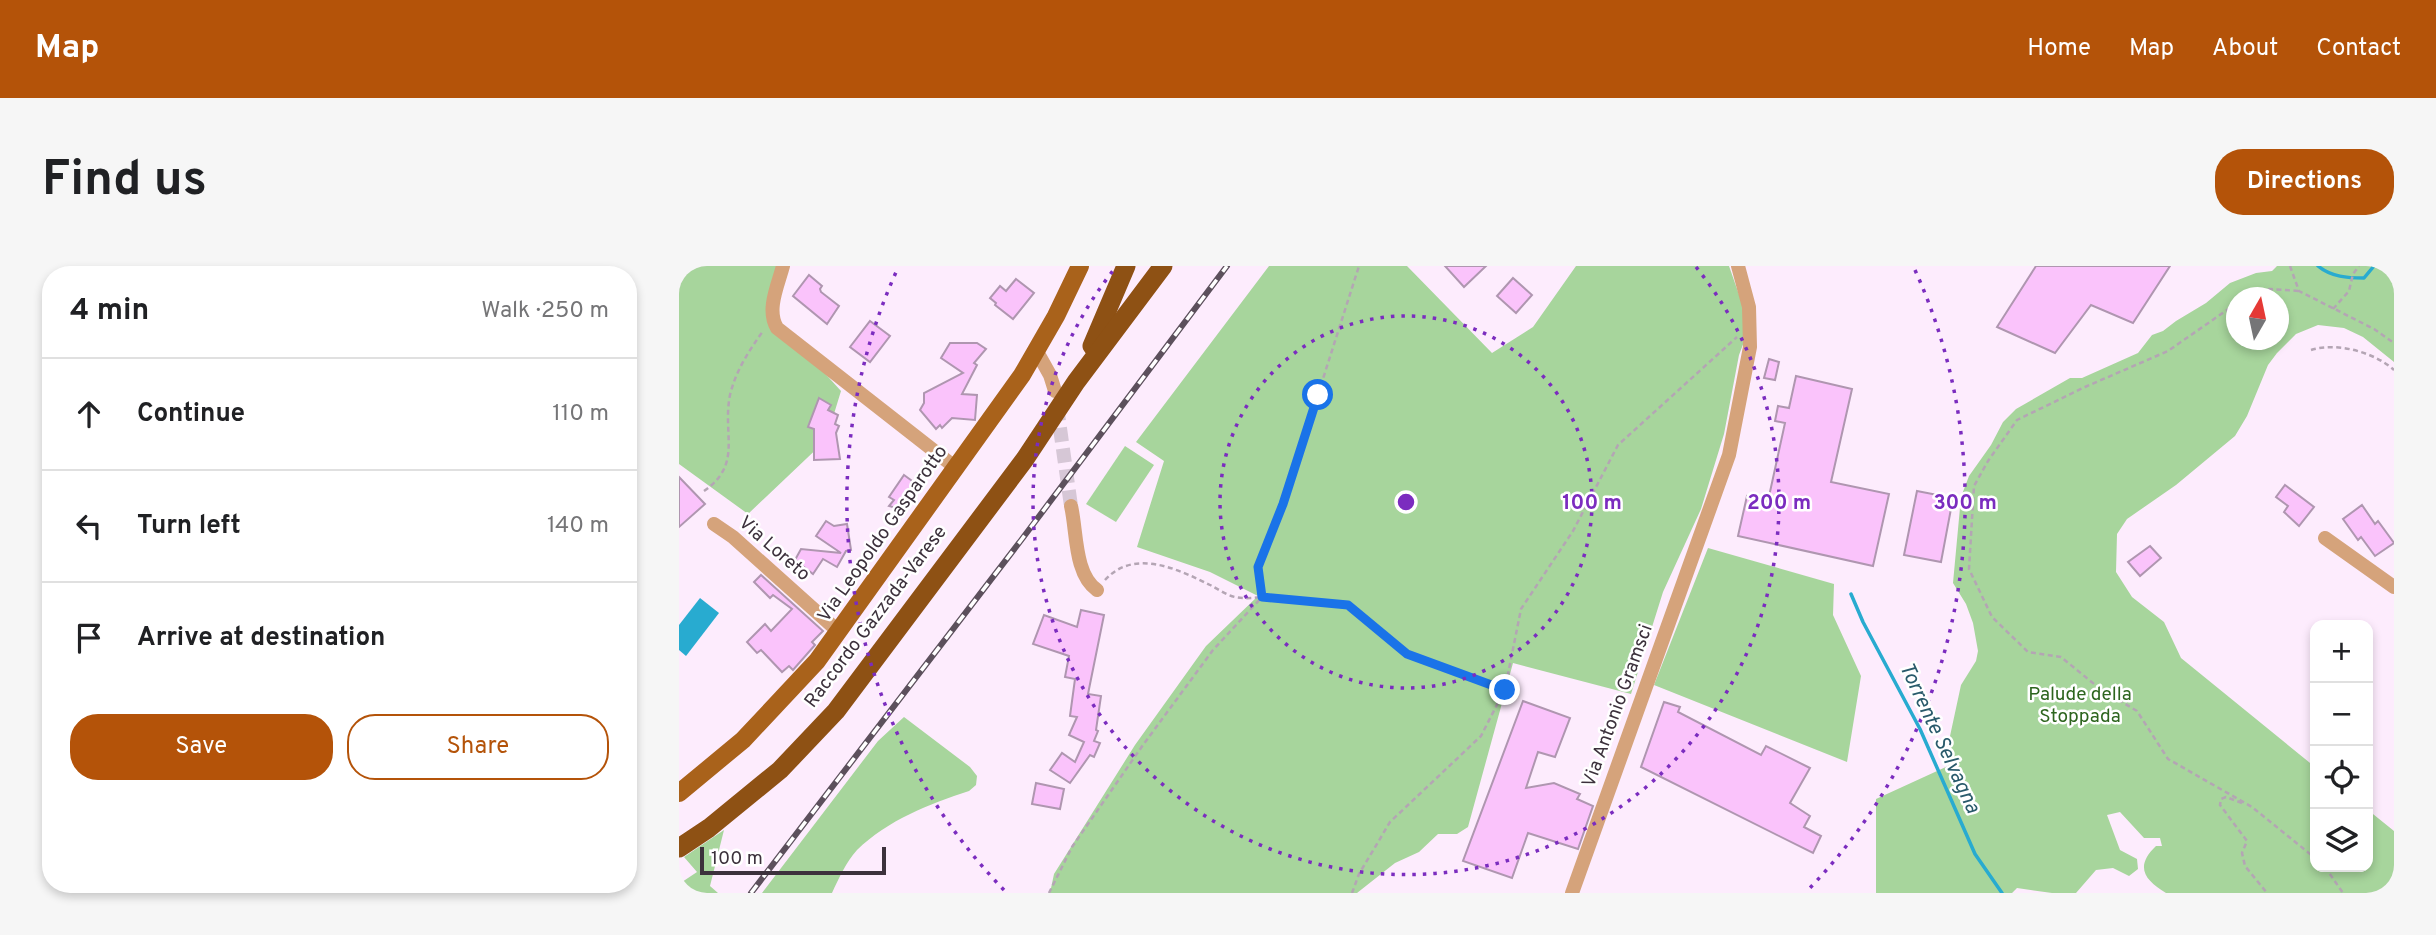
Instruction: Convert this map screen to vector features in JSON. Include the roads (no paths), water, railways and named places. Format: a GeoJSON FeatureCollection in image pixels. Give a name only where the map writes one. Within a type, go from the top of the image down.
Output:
{"type":"FeatureCollection","features":[{"type":"Feature","properties":{"kind":"highway","name":"Raccordo Gazzada-Varese"},"geometry":{"type":"LineString","coordinates":[[1076,382],[1126,266]]}},
{"type":"Feature","properties":{"kind":"highway"},"geometry":{"type":"LineString","coordinates":[[1098,332],[1132,266]]}},
{"type":"Feature","properties":{"kind":"highway"},"geometry":{"type":"LineString","coordinates":[[1120,321],[1151,266]]}},
{"type":"Feature","properties":{"kind":"highway","name":"Raccordo Gazzada-Varese"},"geometry":{"type":"LineString","coordinates":[[679,848],[709,828],[780,770],[836,710],[1025,459],[1076,382],[1163,266]]}},
{"type":"Feature","properties":{"kind":"main road","name":"Via Leopoldo Gasparotto"},"geometry":{"type":"LineString","coordinates":[[679,793],[743,740],[817,661],[1022,374],[1056,316],[1080,266]]}},
{"type":"Feature","properties":{"kind":"street"},"geometry":{"type":"LineString","coordinates":[[783,266],[773,302],[774,323],[777,328],[956,468]]}},
{"type":"Feature","properties":{"kind":"street","name":"Via Antonio Gramsci"},"geometry":{"type":"LineString","coordinates":[[1572,893],[1729,455],[1750,348],[1749,307],[1738,266]]}},
{"type":"Feature","properties":{"kind":"street"},"geometry":{"type":"LineString","coordinates":[[1036,350],[1050,375],[1055,391]]}},
{"type":"Feature","properties":{"kind":"street"},"geometry":{"type":"LineString","coordinates":[[1072,506],[1083,568],[1088,584],[1097,590]]}},
{"type":"Feature","properties":{"kind":"street","name":"Via Loreto"},"geometry":{"type":"LineString","coordinates":[[714,524],[733,537],[839,632]]}},
{"type":"Feature","properties":{"kind":"street"},"geometry":{"type":"LineString","coordinates":[[2325,538],[2394,587]]}},
{"type":"Feature","properties":{"kind":"water"},"geometry":{"type":"Polygon","coordinates":[[[700,598],[719,613],[686,656],[679,650],[679,625],[700,598]]]}},
{"type":"Feature","properties":{"kind":"waterway"},"geometry":{"type":"LineString","coordinates":[[2318,266],[2334,275],[2364,278],[2374,266]]}},
{"type":"Feature","properties":{"kind":"waterway","name":"Torrente Selvagna"},"geometry":{"type":"LineString","coordinates":[[1851,594],[1920,729],[1975,854],[2002,893]]}},
{"type":"Feature","properties":{"kind":"tunnel"},"geometry":{"type":"LineString","coordinates":[[1057,407],[1071,506]]}},
{"type":"Feature","properties":{"kind":"railway"},"geometry":{"type":"LineString","coordinates":[[751,893],[1227,266]]}},
{"type":"Feature","properties":{"kind":"park label","name":"Palude della Stoppada"},"geometry":{"type":"Point","coordinates":[2080,706]}}]}
